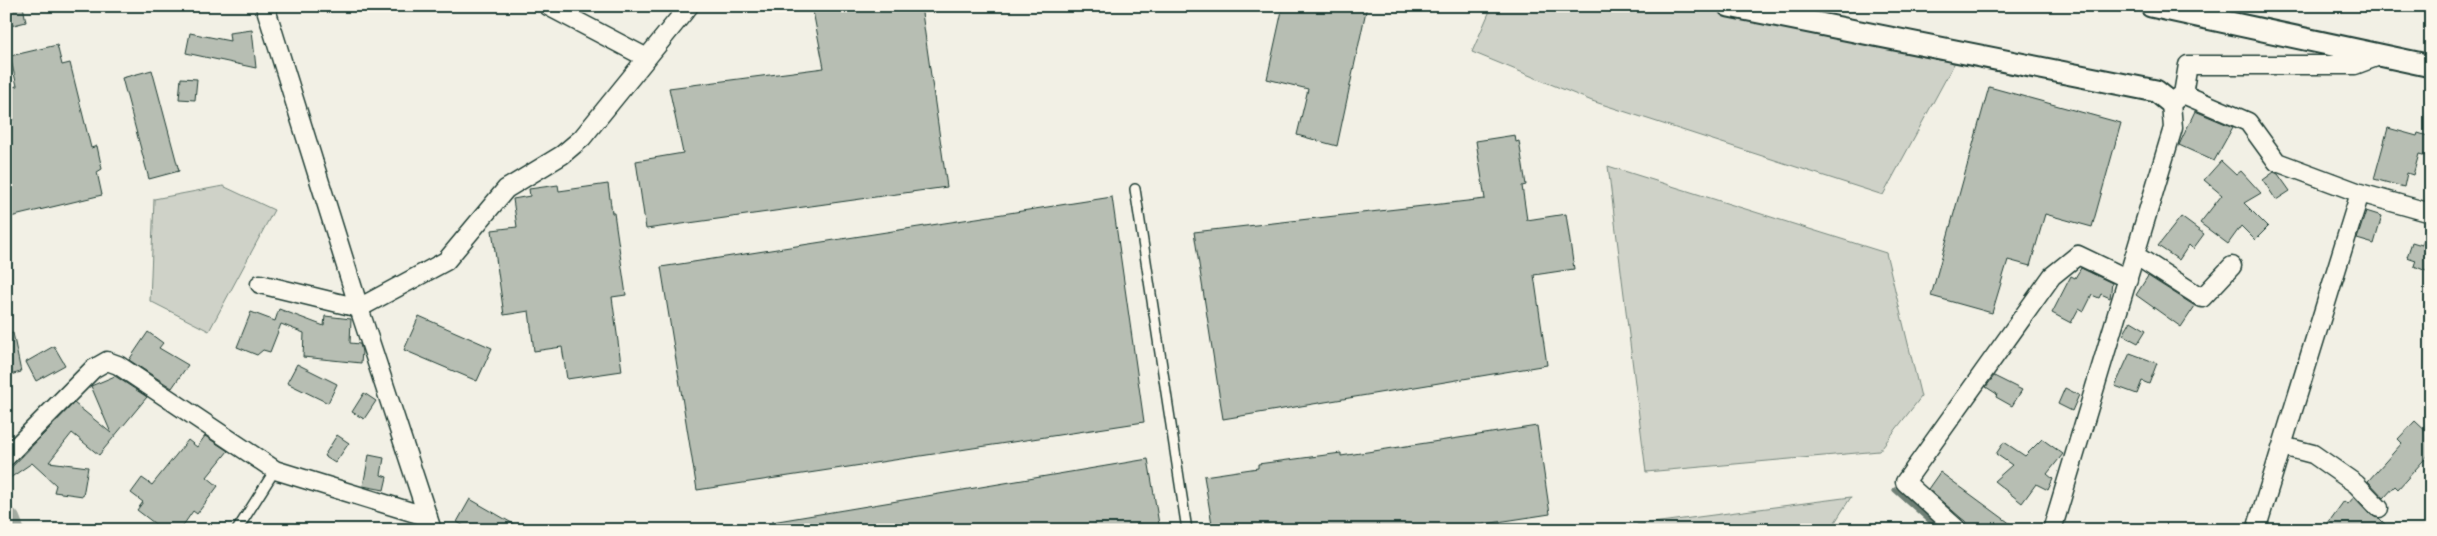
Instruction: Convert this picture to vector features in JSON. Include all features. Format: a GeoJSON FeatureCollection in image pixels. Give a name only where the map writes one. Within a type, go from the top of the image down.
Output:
{"type":"FeatureCollection","features":[{"type":"Feature","properties":{"kind":"street"},"geometry":{"type":"LineString","coordinates":[[265,6],[359,308],[430,524]]}},
{"type":"Feature","properties":{"kind":"street"},"geometry":{"type":"LineString","coordinates":[[548,6],[647,58]]}},
{"type":"Feature","properties":{"kind":"street"},"geometry":{"type":"LineString","coordinates":[[260,284],[359,308],[446,261],[506,189],[562,155],[582,138],[689,6]]}},
{"type":"Feature","properties":{"kind":"street"},"geometry":{"type":"LineString","coordinates":[[1729,6],[2156,90],[2177,99],[2248,122],[2277,162],[2360,193],[2431,213]]}},
{"type":"Feature","properties":{"kind":"street"},"geometry":{"type":"LineString","coordinates":[[2151,6],[2431,66]]}},
{"type":"Feature","properties":{"kind":"street"},"geometry":{"type":"LineString","coordinates":[[2052,530],[2173,128],[2177,99],[2188,65],[2354,66],[2379,56]]}},
{"type":"Feature","properties":{"kind":"street"},"geometry":{"type":"LineString","coordinates":[[2256,530],[2360,193]]}},
{"type":"Feature","properties":{"kind":"street"},"geometry":{"type":"LineString","coordinates":[[1958,530],[1905,482],[2052,276],[2078,254],[2128,279]]}},
{"type":"Feature","properties":{"kind":"street"},"geometry":{"type":"LineString","coordinates":[[2135,255],[2202,298],[2232,266]]}},
{"type":"Feature","properties":{"kind":"street"},"geometry":{"type":"LineString","coordinates":[[6,457],[93,369],[107,361],[118,365],[275,470],[430,524]]}},
{"type":"Feature","properties":{"kind":"street"},"geometry":{"type":"LineString","coordinates":[[2282,446],[2313,454],[2356,484],[2379,508]]}},
{"type":"Feature","properties":{"kind":"lane"},"geometry":{"type":"LineString","coordinates":[[1135,189],[1187,530]]}},
{"type":"Feature","properties":{"kind":"lane"},"geometry":{"type":"LineString","coordinates":[[237,530],[275,470]]}},
{"type":"Feature","properties":{"kind":"shaded area"},"geometry":{"type":"Polygon","coordinates":[[[1492,6],[1694,6],[1955,62],[1883,195],[1592,101],[1472,52],[1492,6]]]}},
{"type":"Feature","properties":{"kind":"shaded area"},"geometry":{"type":"Polygon","coordinates":[[[1608,166],[1886,253],[1921,397],[1879,451],[1646,472],[1608,166]]]}},
{"type":"Feature","properties":{"kind":"shaded area"},"geometry":{"type":"Polygon","coordinates":[[[223,186],[274,210],[209,331],[150,301],[154,199],[223,186]]]}},
{"type":"Feature","properties":{"kind":"shaded area"},"geometry":{"type":"Polygon","coordinates":[[[1851,497],[1830,530],[1638,530],[1637,525],[1851,497]]]}},
{"type":"Feature","properties":{"kind":"building"},"geometry":{"type":"Polygon","coordinates":[[[6,6],[23,6],[26,22],[6,27],[6,6]]]}},
{"type":"Feature","properties":{"kind":"building"},"geometry":{"type":"Polygon","coordinates":[[[812,6],[921,6],[947,187],[646,229],[636,161],[683,153],[669,88],[824,68],[812,6]]]}},
{"type":"Feature","properties":{"kind":"building"},"geometry":{"type":"Polygon","coordinates":[[[1283,6],[1367,6],[1337,146],[1297,135],[1308,89],[1267,79],[1283,6]]]}},
{"type":"Feature","properties":{"kind":"building"},"geometry":{"type":"Polygon","coordinates":[[[252,30],[256,68],[186,53],[190,33],[230,41],[229,33],[252,30]]]}},
{"type":"Feature","properties":{"kind":"building"},"geometry":{"type":"Polygon","coordinates":[[[57,45],[62,65],[70,63],[91,148],[97,146],[102,169],[97,172],[102,195],[6,218],[6,122],[13,120],[6,88],[17,86],[10,56],[57,45]]]}},
{"type":"Feature","properties":{"kind":"building"},"geometry":{"type":"Polygon","coordinates":[[[152,70],[179,171],[149,179],[122,78],[152,70]]]}},
{"type":"Feature","properties":{"kind":"building"},"geometry":{"type":"Polygon","coordinates":[[[181,78],[197,79],[195,100],[179,99],[181,78]]]}},
{"type":"Feature","properties":{"kind":"building"},"geometry":{"type":"Polygon","coordinates":[[[1989,87],[2121,123],[2092,227],[2045,214],[2030,266],[2008,260],[1992,313],[1931,296],[1989,87]]]}},
{"type":"Feature","properties":{"kind":"building"},"geometry":{"type":"Polygon","coordinates":[[[2195,111],[2233,127],[2214,161],[2179,145],[2195,111]]]}},
{"type":"Feature","properties":{"kind":"building"},"geometry":{"type":"Polygon","coordinates":[[[2388,128],[2417,136],[2418,133],[2431,137],[2431,157],[2419,154],[2413,175],[2407,173],[2404,187],[2374,179],[2388,128]]]}},
{"type":"Feature","properties":{"kind":"building"},"geometry":{"type":"Polygon","coordinates":[[[1515,135],[1516,142],[1519,141],[1526,185],[1522,186],[1527,220],[1566,214],[1574,269],[1534,275],[1547,365],[1223,419],[1194,232],[1485,199],[1476,141],[1515,135]]]}},
{"type":"Feature","properties":{"kind":"building"},"geometry":{"type":"Polygon","coordinates":[[[2221,161],[2236,175],[2241,171],[2261,193],[2244,203],[2268,227],[2255,240],[2241,226],[2228,244],[2200,223],[2222,195],[2204,180],[2221,161]]]}},
{"type":"Feature","properties":{"kind":"building"},"geometry":{"type":"Polygon","coordinates":[[[2274,172],[2278,174],[2290,191],[2276,200],[2263,180],[2274,172]]]}},
{"type":"Feature","properties":{"kind":"building"},"geometry":{"type":"Polygon","coordinates":[[[608,184],[626,295],[612,297],[622,371],[567,379],[562,347],[534,351],[529,311],[504,315],[492,230],[517,227],[513,199],[530,196],[529,189],[558,185],[559,191],[608,184]]]}},
{"type":"Feature","properties":{"kind":"building"},"geometry":{"type":"Polygon","coordinates":[[[1112,197],[1144,422],[697,490],[661,267],[1112,197]]]}},
{"type":"Feature","properties":{"kind":"building"},"geometry":{"type":"Polygon","coordinates":[[[2366,211],[2382,216],[2374,244],[2357,239],[2366,211]]]}},
{"type":"Feature","properties":{"kind":"building"},"geometry":{"type":"Polygon","coordinates":[[[2181,217],[2204,234],[2193,249],[2189,245],[2179,260],[2158,246],[2181,217]]]}},
{"type":"Feature","properties":{"kind":"building"},"geometry":{"type":"Polygon","coordinates":[[[2429,226],[2431,226],[2431,273],[2414,266],[2416,260],[2407,257],[2412,242],[2422,245],[2429,226]]]}},
{"type":"Feature","properties":{"kind":"building"},"geometry":{"type":"Polygon","coordinates":[[[2081,268],[2112,283],[2110,298],[2101,294],[2099,298],[2092,295],[2084,311],[2079,308],[2071,323],[2052,313],[2071,276],[2075,278],[2081,268]]]}},
{"type":"Feature","properties":{"kind":"building"},"geometry":{"type":"Polygon","coordinates":[[[2148,276],[2195,306],[2181,327],[2136,295],[2148,276]]]}},
{"type":"Feature","properties":{"kind":"building"},"geometry":{"type":"Polygon","coordinates":[[[279,309],[324,326],[325,316],[351,319],[350,343],[360,344],[362,352],[361,363],[303,357],[304,333],[281,324],[270,352],[263,350],[257,355],[237,347],[251,312],[275,321],[279,309]]]}},
{"type":"Feature","properties":{"kind":"building"},"geometry":{"type":"Polygon","coordinates":[[[419,316],[492,348],[477,381],[404,350],[419,316]]]}},
{"type":"Feature","properties":{"kind":"building"},"geometry":{"type":"Polygon","coordinates":[[[2131,321],[2146,330],[2138,343],[2123,335],[2131,321]]]}},
{"type":"Feature","properties":{"kind":"building"},"geometry":{"type":"Polygon","coordinates":[[[148,332],[163,343],[159,348],[188,365],[172,388],[129,360],[148,332]]]}},
{"type":"Feature","properties":{"kind":"building"},"geometry":{"type":"Polygon","coordinates":[[[13,333],[21,372],[6,376],[6,334],[13,333]]]}},
{"type":"Feature","properties":{"kind":"building"},"geometry":{"type":"Polygon","coordinates":[[[54,346],[65,365],[36,381],[26,362],[54,346]]]}},
{"type":"Feature","properties":{"kind":"building"},"geometry":{"type":"Polygon","coordinates":[[[2130,353],[2157,363],[2149,384],[2142,381],[2137,394],[2115,386],[2130,353]]]}},
{"type":"Feature","properties":{"kind":"building"},"geometry":{"type":"Polygon","coordinates":[[[297,364],[337,384],[328,403],[287,383],[297,364]]]}},
{"type":"Feature","properties":{"kind":"building"},"geometry":{"type":"Polygon","coordinates":[[[115,376],[147,397],[99,455],[72,433],[49,462],[88,467],[83,496],[54,492],[56,485],[32,463],[10,478],[6,473],[74,403],[111,433],[91,386],[115,376]]]}},
{"type":"Feature","properties":{"kind":"building"},"geometry":{"type":"Polygon","coordinates":[[[1994,376],[2022,390],[2012,406],[1996,397],[1997,394],[1986,387],[1994,376]]]}},
{"type":"Feature","properties":{"kind":"building"},"geometry":{"type":"Polygon","coordinates":[[[2065,388],[2079,395],[2072,411],[2058,404],[2065,388]]]}},
{"type":"Feature","properties":{"kind":"building"},"geometry":{"type":"Polygon","coordinates":[[[364,393],[376,401],[364,419],[352,412],[364,393]]]}},
{"type":"Feature","properties":{"kind":"building"},"geometry":{"type":"Polygon","coordinates":[[[2415,421],[2431,436],[2431,452],[2398,489],[2395,486],[2384,498],[2368,481],[2402,443],[2398,439],[2415,421]]]}},
{"type":"Feature","properties":{"kind":"building"},"geometry":{"type":"Polygon","coordinates":[[[1537,426],[1550,514],[1446,530],[1213,530],[1204,476],[1258,468],[1258,464],[1341,453],[1341,456],[1537,426]]]}},
{"type":"Feature","properties":{"kind":"building"},"geometry":{"type":"Polygon","coordinates":[[[337,435],[349,443],[335,463],[324,456],[337,435]]]}},
{"type":"Feature","properties":{"kind":"building"},"geometry":{"type":"Polygon","coordinates":[[[205,436],[228,451],[207,477],[218,486],[197,514],[193,511],[180,530],[163,530],[137,510],[143,502],[131,493],[142,478],[152,485],[188,440],[197,447],[205,436]]]}},
{"type":"Feature","properties":{"kind":"building"},"geometry":{"type":"Polygon","coordinates":[[[2042,439],[2063,454],[2047,474],[2053,479],[2048,490],[2036,484],[2022,503],[1994,481],[2012,465],[1996,454],[2004,442],[2025,456],[2042,439]]]}},
{"type":"Feature","properties":{"kind":"building"},"geometry":{"type":"Polygon","coordinates":[[[369,455],[384,458],[381,475],[387,477],[384,490],[363,486],[369,455]]]}},
{"type":"Feature","properties":{"kind":"building"},"geometry":{"type":"Polygon","coordinates":[[[1148,459],[1160,530],[773,530],[772,522],[1148,459]]]}},
{"type":"Feature","properties":{"kind":"building"},"geometry":{"type":"Polygon","coordinates":[[[1940,472],[2019,530],[1977,530],[1928,489],[1940,472]]]}},
{"type":"Feature","properties":{"kind":"building"},"geometry":{"type":"Polygon","coordinates":[[[2354,497],[2371,515],[2379,518],[2391,530],[2323,530],[2344,501],[2348,504],[2354,497]]]}},
{"type":"Feature","properties":{"kind":"building"},"geometry":{"type":"Polygon","coordinates":[[[470,499],[524,530],[471,530],[457,522],[470,499]]]}},
{"type":"Feature","properties":{"kind":"waterway"},"geometry":{"type":"LineString","coordinates":[[1895,490],[1940,530]]}},
{"type":"Feature","properties":{"kind":"waterway"},"geometry":{"type":"LineString","coordinates":[[6,522],[9,530]]}}]}
